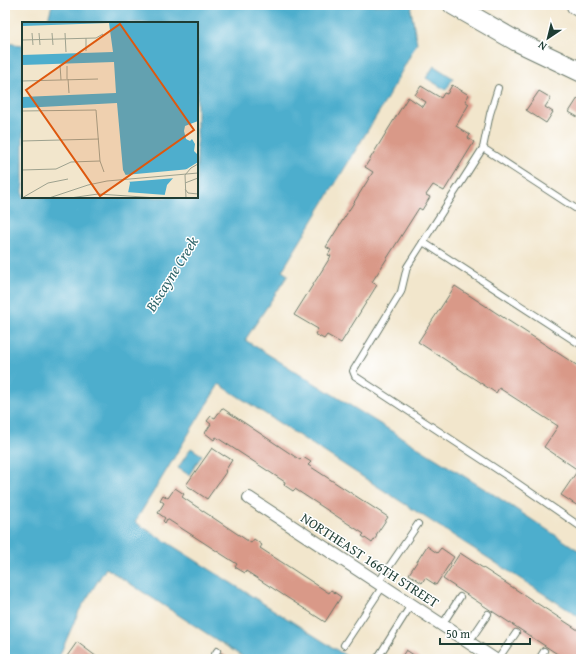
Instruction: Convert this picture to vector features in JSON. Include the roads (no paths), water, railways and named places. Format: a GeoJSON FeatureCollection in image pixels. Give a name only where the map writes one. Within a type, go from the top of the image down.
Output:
{"type":"FeatureCollection","features":[{"type":"Feature","properties":{"kind":"main road"},"geometry":{"type":"LineString","coordinates":[[453,5],[516,41],[581,72]]}},
{"type":"Feature","properties":{"kind":"main road"},"geometry":{"type":"LineString","coordinates":[[576,5],[581,8]]}},
{"type":"Feature","properties":{"kind":"street","name":"NORTHEAST 166TH STREET"},"geometry":{"type":"LineString","coordinates":[[249,498],[494,659]]}},
{"type":"Feature","properties":{"kind":"lane"},"geometry":{"type":"LineString","coordinates":[[498,88],[490,114],[483,148],[407,268],[401,292],[352,371],[355,376],[507,476],[581,527]]}},
{"type":"Feature","properties":{"kind":"lane"},"geometry":{"type":"LineString","coordinates":[[483,148],[581,212]]}},
{"type":"Feature","properties":{"kind":"lane"},"geometry":{"type":"LineString","coordinates":[[423,242],[581,345]]}},
{"type":"Feature","properties":{"kind":"lane"},"geometry":{"type":"LineString","coordinates":[[344,646],[418,524]]}},
{"type":"Feature","properties":{"kind":"lane"},"geometry":{"type":"LineString","coordinates":[[442,625],[460,597]]}},
{"type":"Feature","properties":{"kind":"lane"},"geometry":{"type":"LineString","coordinates":[[377,659],[411,605]]}},
{"type":"Feature","properties":{"kind":"lane"},"geometry":{"type":"LineString","coordinates":[[469,642],[488,614]]}},
{"type":"Feature","properties":{"kind":"lane"},"geometry":{"type":"LineString","coordinates":[[498,659],[516,633]]}},
{"type":"Feature","properties":{"kind":"lane"},"geometry":{"type":"LineString","coordinates":[[212,659],[217,651]]}},
{"type":"Feature","properties":{"kind":"lane"},"geometry":{"type":"LineString","coordinates":[[539,659],[544,651]]}},
{"type":"Feature","properties":{"kind":"water","name":"Biscayne Creek"},"geometry":{"type":"Polygon","coordinates":[[[52,5],[413,5],[411,10],[417,43],[385,102],[282,271],[288,275],[245,340],[496,496],[581,552],[581,618],[219,384],[135,522],[351,659],[246,659],[106,568],[79,611],[58,659],[5,659],[5,43],[22,45],[22,198],[198,198],[198,22],[47,22],[52,5]]]}},
{"type":"Feature","properties":{"kind":"water"},"geometry":{"type":"Polygon","coordinates":[[[434,66],[453,78],[446,90],[426,78],[434,66]]]}},
{"type":"Feature","properties":{"kind":"water"},"geometry":{"type":"Polygon","coordinates":[[[191,448],[202,455],[189,475],[178,468],[191,448]]]}}]}
